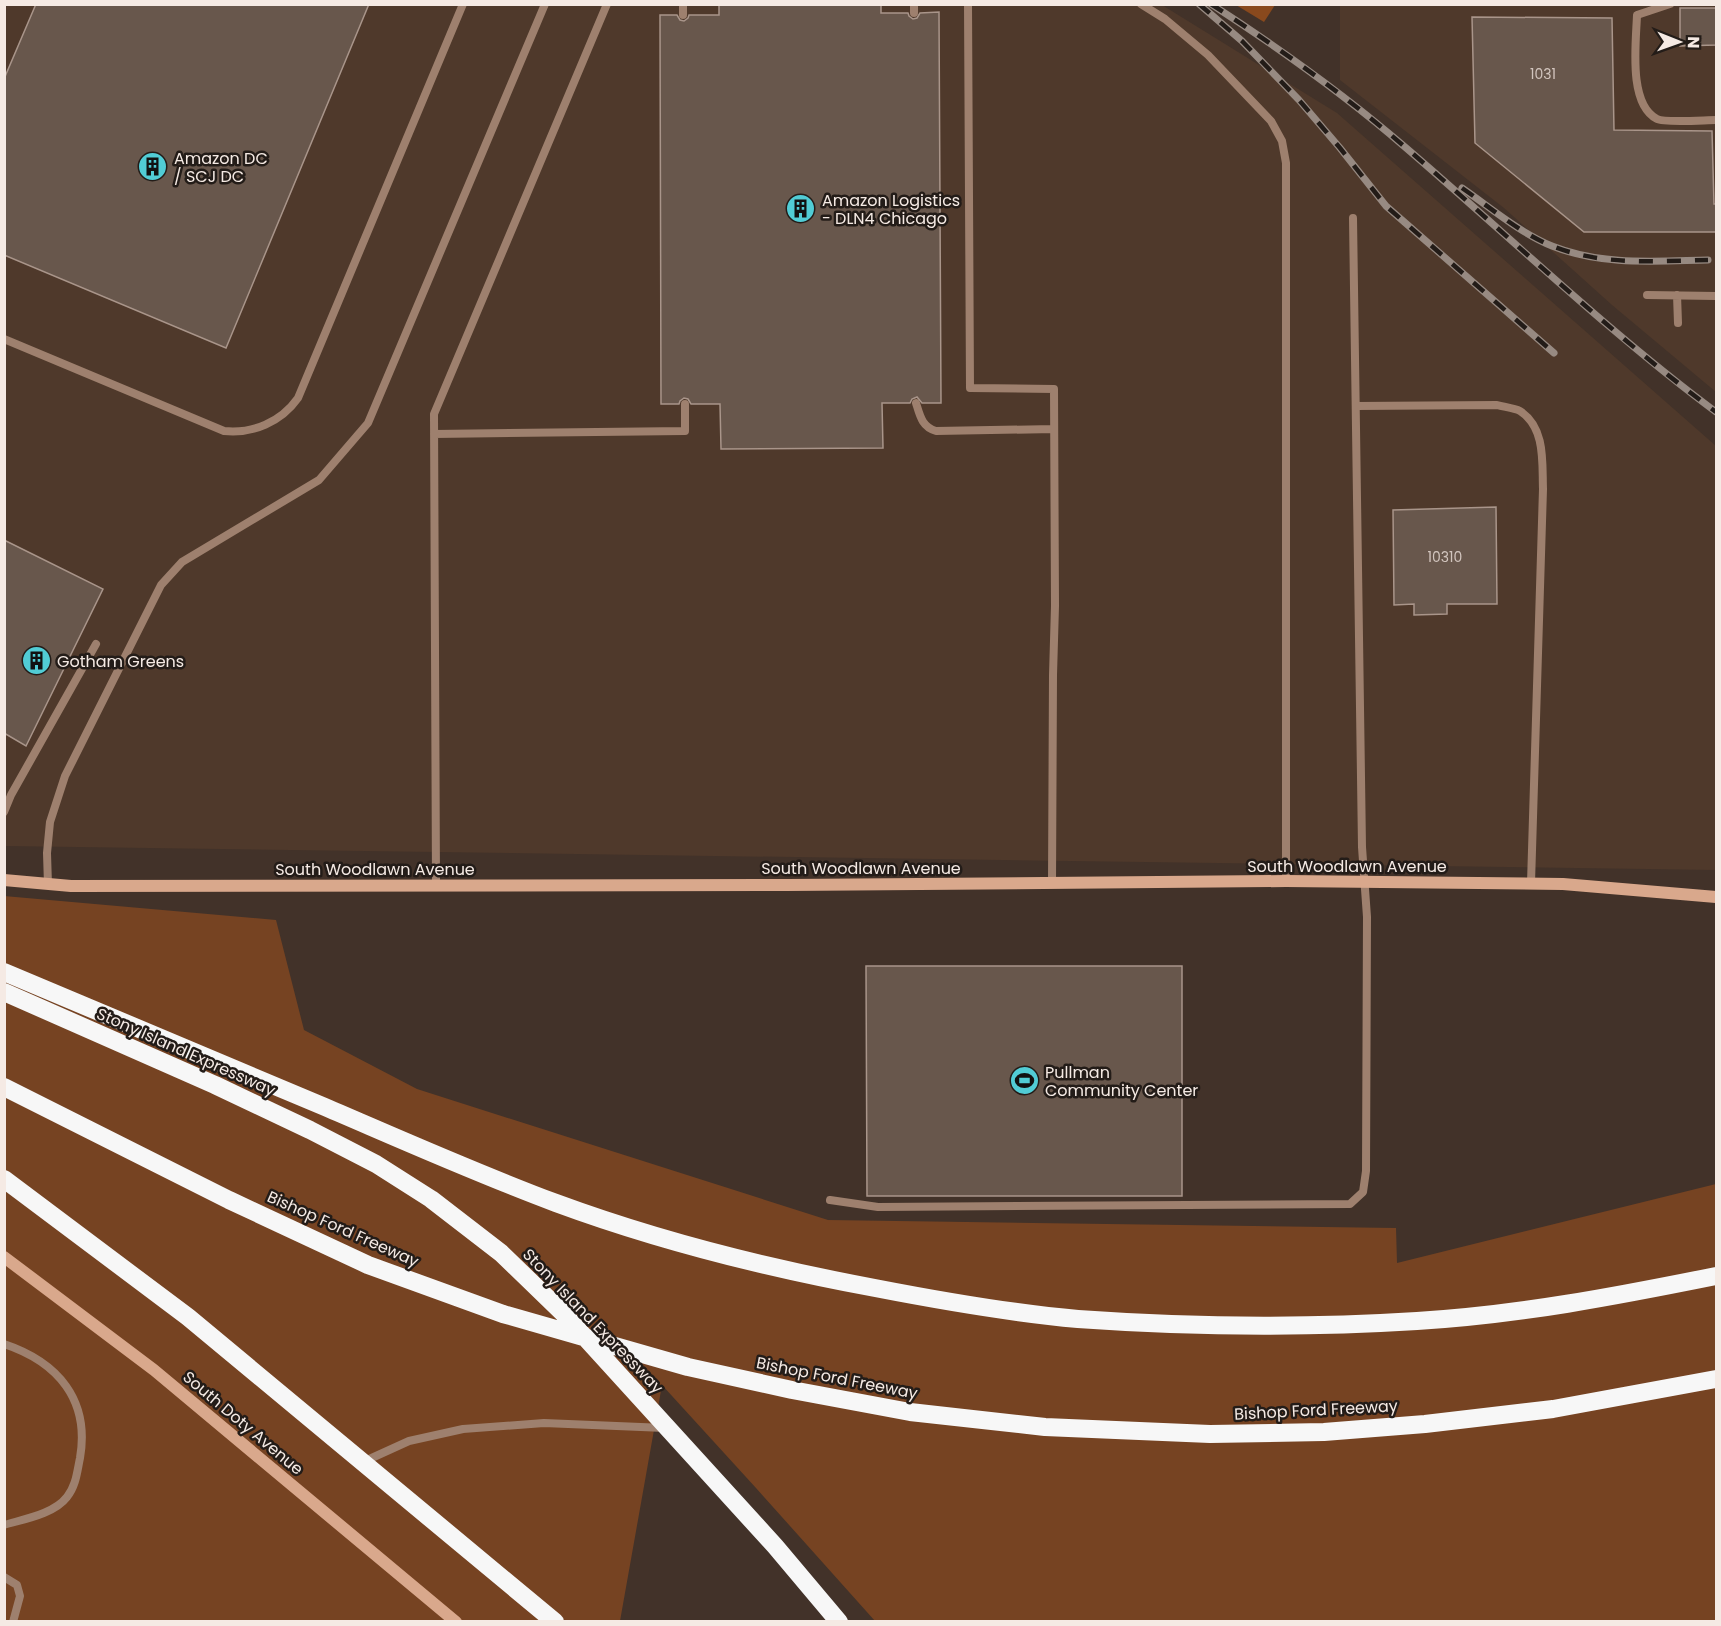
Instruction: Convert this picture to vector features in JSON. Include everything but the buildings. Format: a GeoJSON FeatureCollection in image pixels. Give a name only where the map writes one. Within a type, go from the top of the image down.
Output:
{"type":"FeatureCollection","features":[{"type":"Feature","properties":{"kind":"highway"},"geometry":{"type":"LineString","coordinates":[[4,972],[558,1204],[688,1246],[794,1273],[968,1305],[1074,1318],[1168,1324],[1279,1326],[1418,1321],[1530,1310],[1716,1276]]}},
{"type":"Feature","properties":{"kind":"highway","name":"Stony Island Expressway"},"geometry":{"type":"LineString","coordinates":[[4,992],[215,1085],[310,1130],[376,1164],[431,1199],[501,1253],[562,1312],[775,1546],[840,1622]]}},
{"type":"Feature","properties":{"kind":"highway","name":"Bishop Ford Freeway"},"geometry":{"type":"LineString","coordinates":[[4,1087],[219,1194],[368,1264],[503,1314],[688,1367],[792,1390],[910,1412],[1045,1427],[1210,1434],[1324,1432],[1553,1410],[1716,1379]]}},
{"type":"Feature","properties":{"kind":"highway"},"geometry":{"type":"LineString","coordinates":[[4,1179],[188,1317],[555,1622]]}},
{"type":"Feature","properties":{"kind":"street","name":"South Woodlawn Avenue"},"geometry":{"type":"LineString","coordinates":[[4,880],[48,885],[1052,884],[1286,881],[1531,883],[1716,897]]}},
{"type":"Feature","properties":{"kind":"street","name":"South Doty Avenue"},"geometry":{"type":"LineString","coordinates":[[4,1257],[154,1370],[456,1622]]}},
{"type":"Feature","properties":{"kind":"lane"},"geometry":{"type":"LineString","coordinates":[[4,339],[224,431],[240,433],[255,430],[290,409],[298,398],[464,4]]}},
{"type":"Feature","properties":{"kind":"lane"},"geometry":{"type":"LineString","coordinates":[[48,885],[47,853],[50,822],[65,776],[161,585],[182,562],[319,480],[368,423],[545,4]]}},
{"type":"Feature","properties":{"kind":"lane"},"geometry":{"type":"LineString","coordinates":[[436,885],[435,414],[438,401],[607,4]]}},
{"type":"Feature","properties":{"kind":"lane"},"geometry":{"type":"LineString","coordinates":[[683,4],[683,15]]}},
{"type":"Feature","properties":{"kind":"lane"},"geometry":{"type":"LineString","coordinates":[[968,4],[970,388],[1054,388],[1055,606],[1052,884]]}},
{"type":"Feature","properties":{"kind":"lane"},"geometry":{"type":"LineString","coordinates":[[1141,4],[1165,19],[1208,55],[1271,121],[1282,141],[1286,163],[1286,881]]}},
{"type":"Feature","properties":{"kind":"lane"},"geometry":{"type":"LineString","coordinates":[[1670,4],[1636,15],[1635,75],[1644,109],[1658,120],[1716,120]]}},
{"type":"Feature","properties":{"kind":"lane"},"geometry":{"type":"LineString","coordinates":[[830,1200],[878,1208],[1350,1204],[1363,1192],[1366,1171],[1367,917],[1363,883],[1353,218]]}},
{"type":"Feature","properties":{"kind":"lane"},"geometry":{"type":"LineString","coordinates":[[1647,295],[1716,296]]}},
{"type":"Feature","properties":{"kind":"lane"},"geometry":{"type":"LineString","coordinates":[[1677,295],[1678,323]]}},
{"type":"Feature","properties":{"kind":"lane"},"geometry":{"type":"LineString","coordinates":[[916,403],[921,420],[928,429],[936,431],[1054,429]]}},
{"type":"Feature","properties":{"kind":"lane"},"geometry":{"type":"LineString","coordinates":[[434,434],[685,431],[684,404]]}},
{"type":"Feature","properties":{"kind":"lane"},"geometry":{"type":"LineString","coordinates":[[1356,406],[1497,405],[1520,411],[1533,424],[1542,442],[1544,489],[1531,883]]}},
{"type":"Feature","properties":{"kind":"lane"},"geometry":{"type":"LineString","coordinates":[[4,812],[11,795],[96,644]]}},
{"type":"Feature","properties":{"kind":"lane"},"geometry":{"type":"LineString","coordinates":[[4,1344],[33,1357],[52,1369],[71,1392],[78,1406],[81,1422],[81,1451],[75,1482],[67,1497],[57,1506],[4,1525]]}},
{"type":"Feature","properties":{"kind":"lane"},"geometry":{"type":"LineString","coordinates":[[363,1462],[409,1441],[464,1430],[544,1424],[668,1428]]}},
{"type":"Feature","properties":{"kind":"lane"},"geometry":{"type":"LineString","coordinates":[[4,1577],[13,1581],[19,1589],[19,1601],[13,1622]]}},
{"type":"Feature","properties":{"kind":"shaded area"},"geometry":{"type":"Polygon","coordinates":[[[1275,4],[1264,22],[1236,5],[1275,4]]]}},
{"type":"Feature","properties":{"kind":"shaded area"},"geometry":{"type":"Polygon","coordinates":[[[4,5],[1162,5],[1337,113],[1716,446],[1716,870],[5,846],[4,5]]]}},
{"type":"Feature","properties":{"kind":"shaded area"},"geometry":{"type":"Polygon","coordinates":[[[1340,5],[1716,5],[1716,392],[1612,305],[1504,208],[1340,80],[1340,5]]]}},
{"type":"Feature","properties":{"kind":"shaded area"},"geometry":{"type":"Polygon","coordinates":[[[4,896],[276,920],[304,1030],[417,1089],[828,1220],[1396,1228],[1397,1263],[1716,1184],[1716,1621],[875,1621],[662,1385],[620,1621],[5,1621],[4,896]]]}},
{"type":"Feature","properties":{"kind":"railway"},"geometry":{"type":"LineString","coordinates":[[1199,4],[1242,41],[1299,100],[1386,206],[1554,353]]}},
{"type":"Feature","properties":{"kind":"railway"},"geometry":{"type":"LineString","coordinates":[[1211,4],[1286,55],[1359,109],[1597,316],[1716,412]]}},
{"type":"Feature","properties":{"kind":"railway"},"geometry":{"type":"LineString","coordinates":[[1462,188],[1540,241],[1571,252],[1590,257],[1629,261],[1708,260]]}},
{"type":"Feature","properties":{"kind":"place","name":"Amazon DC / SCJ DC"},"geometry":{"type":"Point","coordinates":[153,167]}},
{"type":"Feature","properties":{"kind":"place","name":"Amazon Logistics - DLN4 Chicago"},"geometry":{"type":"Point","coordinates":[801,209]}},
{"type":"Feature","properties":{"kind":"place","name":"Gotham Greens"},"geometry":{"type":"Point","coordinates":[36,661]}},
{"type":"Feature","properties":{"kind":"place","name":"Pullman Community Center"},"geometry":{"type":"Point","coordinates":[1024,1081]}}]}
